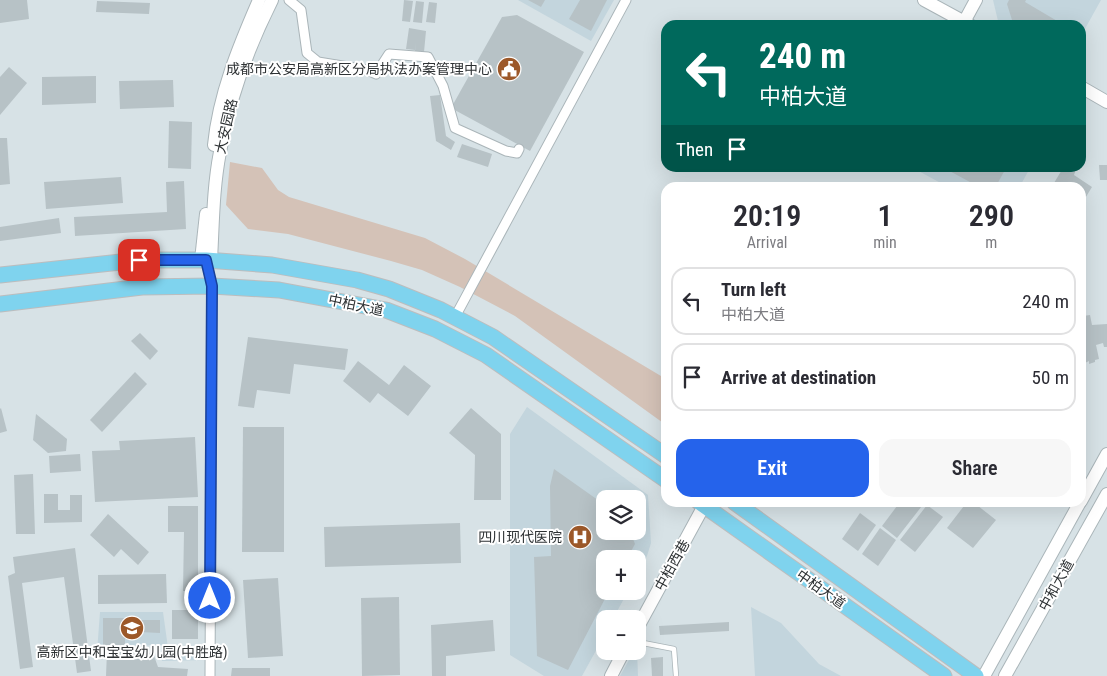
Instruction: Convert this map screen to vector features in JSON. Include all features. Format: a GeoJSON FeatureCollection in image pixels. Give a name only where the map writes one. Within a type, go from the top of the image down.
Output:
{"type":"FeatureCollection","features":[{"type":"Feature","properties":{"kind":"main road","name":"中柏大道"},"geometry":{"type":"LineString","coordinates":[[0,275],[139,260],[206,260],[272,265],[357,280],[389,289],[455,317],[493,337],[661,453]]}},
{"type":"Feature","properties":{"kind":"main road","name":"中柏大道"},"geometry":{"type":"LineString","coordinates":[[0,304],[142,287],[212,286],[279,290],[386,310],[435,329],[486,356],[661,477]]}},
{"type":"Feature","properties":{"kind":"main road","name":"中柏大道"},"geometry":{"type":"LineString","coordinates":[[707,507],[944,676]]}},
{"type":"Feature","properties":{"kind":"main road","name":"中柏大道"},"geometry":{"type":"LineString","coordinates":[[741,507],[976,676]]}},
{"type":"Feature","properties":{"kind":"street"},"geometry":{"type":"LineString","coordinates":[[210,676],[212,286],[206,260],[217,120],[239,46],[260,0]]}},
{"type":"Feature","properties":{"kind":"street","name":"大安园路"},"geometry":{"type":"LineString","coordinates":[[206,260],[219,153],[228,112],[261,21],[272,0]]}},
{"type":"Feature","properties":{"kind":"street"},"geometry":{"type":"LineString","coordinates":[[289,0],[301,10],[307,53],[318,62],[366,70],[376,74],[389,54],[428,58],[443,86],[455,128],[506,151],[517,153],[518,149]]}},
{"type":"Feature","properties":{"kind":"street"},"geometry":{"type":"LineString","coordinates":[[455,317],[626,0]]}},
{"type":"Feature","properties":{"kind":"street"},"geometry":{"type":"LineString","coordinates":[[924,0],[961,20]]}},
{"type":"Feature","properties":{"kind":"street"},"geometry":{"type":"LineString","coordinates":[[968,20],[976,0]]}},
{"type":"Feature","properties":{"kind":"street"},"geometry":{"type":"LineString","coordinates":[[1086,90],[1107,102]]}},
{"type":"Feature","properties":{"kind":"street","name":"中和大道"},"geometry":{"type":"LineString","coordinates":[[1086,493],[1107,454]]}},
{"type":"Feature","properties":{"kind":"street","name":"中和大道"},"geometry":{"type":"LineString","coordinates":[[1006,676],[1107,494]]}},
{"type":"Feature","properties":{"kind":"street","name":"中柏西巷"},"geometry":{"type":"LineString","coordinates":[[646,612],[701,507]]}},
{"type":"Feature","properties":{"kind":"street","name":"中和大道"},"geometry":{"type":"LineString","coordinates":[[984,676],[1078,507]]}},
{"type":"Feature","properties":{"kind":"street"},"geometry":{"type":"LineString","coordinates":[[611,676],[619,660]]}},
{"type":"Feature","properties":{"kind":"lane"},"geometry":{"type":"LineString","coordinates":[[646,644],[674,649],[676,676]]}},
{"type":"Feature","properties":{"kind":"shaded area"},"geometry":{"type":"Polygon","coordinates":[[[518,0],[614,0],[591,41],[518,0]]]}},
{"type":"Feature","properties":{"kind":"shaded area"},"geometry":{"type":"Polygon","coordinates":[[[993,0],[1101,0],[1086,27],[1086,20],[998,20],[993,0]]]}},
{"type":"Feature","properties":{"kind":"shaded area"},"geometry":{"type":"Polygon","coordinates":[[[230,162],[262,168],[278,190],[289,197],[425,238],[465,259],[661,376],[661,421],[515,316],[460,287],[422,270],[391,261],[288,234],[248,229],[226,205],[230,162]]]}},
{"type":"Feature","properties":{"kind":"shaded area"},"geometry":{"type":"Polygon","coordinates":[[[920,172],[1028,172],[1022,182],[939,182],[920,172]]]}},
{"type":"Feature","properties":{"kind":"shaded area","name":"四川现代医院"},"geometry":{"type":"Polygon","coordinates":[[[527,407],[641,490],[596,490],[596,540],[646,540],[646,494],[648,495],[651,543],[646,558],[646,550],[596,550],[596,600],[623,600],[618,610],[596,610],[596,650],[582,676],[544,676],[510,655],[510,434],[527,407]]]}},
{"type":"Feature","properties":{"kind":"shaded area"},"geometry":{"type":"Polygon","coordinates":[[[751,607],[781,623],[819,664],[841,676],[755,676],[751,607]]]}},
{"type":"Feature","properties":{"kind":"shaded area","name":"高新区中和宝宝幼儿园(中胜路)"},"geometry":{"type":"Polygon","coordinates":[[[100,612],[163,612],[168,648],[204,650],[205,660],[162,661],[159,644],[97,652],[100,612]]]}},
{"type":"Feature","properties":{"kind":"shaded area"},"geometry":{"type":"Polygon","coordinates":[[[629,660],[637,660],[638,676],[620,676],[629,660]]]}},
{"type":"Feature","properties":{"kind":"building"},"geometry":{"type":"Polygon","coordinates":[[[0,0],[27,0],[29,19],[0,23],[0,0]]]}},
{"type":"Feature","properties":{"kind":"building"},"geometry":{"type":"Polygon","coordinates":[[[404,0],[413,1],[410,22],[402,21],[404,0]]]}},
{"type":"Feature","properties":{"kind":"building"},"geometry":{"type":"Polygon","coordinates":[[[528,0],[545,0],[541,7],[528,0]]]}},
{"type":"Feature","properties":{"kind":"building"},"geometry":{"type":"Polygon","coordinates":[[[580,0],[607,0],[591,31],[569,19],[580,0]]]}},
{"type":"Feature","properties":{"kind":"building"},"geometry":{"type":"Polygon","coordinates":[[[1009,0],[1026,0],[1025,2],[1056,20],[1012,20],[1007,4],[1009,0]]]}},
{"type":"Feature","properties":{"kind":"building"},"geometry":{"type":"Polygon","coordinates":[[[97,1],[150,3],[149,14],[96,12],[97,1]]]}},
{"type":"Feature","properties":{"kind":"building"},"geometry":{"type":"Polygon","coordinates":[[[416,1],[424,2],[422,23],[413,22],[416,1]]]}},
{"type":"Feature","properties":{"kind":"building"},"geometry":{"type":"Polygon","coordinates":[[[429,2],[437,3],[435,23],[426,22],[429,2]]]}},
{"type":"Feature","properties":{"kind":"building"},"geometry":{"type":"Polygon","coordinates":[[[517,15],[584,52],[530,151],[451,108],[502,17],[517,15]]]}},
{"type":"Feature","properties":{"kind":"building"},"geometry":{"type":"Polygon","coordinates":[[[409,28],[426,31],[424,52],[415,51],[416,42],[415,50],[406,49],[409,28]]]}},
{"type":"Feature","properties":{"kind":"building"},"geometry":{"type":"Polygon","coordinates":[[[9,67],[27,83],[0,115],[0,77],[9,67]]]}},
{"type":"Feature","properties":{"kind":"building"},"geometry":{"type":"Polygon","coordinates":[[[96,76],[96,103],[42,105],[42,77],[96,76]]]}},
{"type":"Feature","properties":{"kind":"building"},"geometry":{"type":"Polygon","coordinates":[[[173,80],[174,107],[120,109],[119,81],[173,80]]]}},
{"type":"Feature","properties":{"kind":"building"},"geometry":{"type":"Polygon","coordinates":[[[440,95],[446,136],[455,142],[451,150],[436,141],[430,96],[440,95]]]}},
{"type":"Feature","properties":{"kind":"building"},"geometry":{"type":"Polygon","coordinates":[[[169,121],[192,122],[191,169],[168,168],[169,121]]]}},
{"type":"Feature","properties":{"kind":"building"},"geometry":{"type":"Polygon","coordinates":[[[0,138],[7,138],[10,184],[0,185],[0,138]]]}},
{"type":"Feature","properties":{"kind":"building"},"geometry":{"type":"Polygon","coordinates":[[[462,144],[492,154],[488,167],[457,157],[462,144]]]}},
{"type":"Feature","properties":{"kind":"building"},"geometry":{"type":"Polygon","coordinates":[[[1099,165],[1107,165],[1107,180],[1100,180],[1099,165]]]}},
{"type":"Feature","properties":{"kind":"building"},"geometry":{"type":"Polygon","coordinates":[[[951,172],[1004,172],[998,182],[970,182],[951,172]]]}},
{"type":"Feature","properties":{"kind":"building"},"geometry":{"type":"Polygon","coordinates":[[[1061,172],[1075,172],[1074,175],[1084,182],[1055,182],[1061,172]]]}},
{"type":"Feature","properties":{"kind":"building"},"geometry":{"type":"Polygon","coordinates":[[[121,177],[123,203],[46,209],[44,182],[121,177]]]}},
{"type":"Feature","properties":{"kind":"building"},"geometry":{"type":"Polygon","coordinates":[[[184,181],[186,229],[75,236],[74,217],[167,212],[166,182],[184,181]]]}},
{"type":"Feature","properties":{"kind":"building"},"geometry":{"type":"Polygon","coordinates":[[[1086,183],[1092,187],[1086,197],[1086,183]]]}},
{"type":"Feature","properties":{"kind":"building"},"geometry":{"type":"Polygon","coordinates":[[[59,218],[61,233],[0,241],[0,227],[59,218]]]}},
{"type":"Feature","properties":{"kind":"building"},"geometry":{"type":"Polygon","coordinates":[[[1090,315],[1092,325],[1107,324],[1107,347],[1104,347],[1103,343],[1096,345],[1099,359],[1089,364],[1089,361],[1086,362],[1086,316],[1090,315]]]}},
{"type":"Feature","properties":{"kind":"building"},"geometry":{"type":"Polygon","coordinates":[[[140,333],[158,351],[150,360],[131,341],[140,333]]]}},
{"type":"Feature","properties":{"kind":"building"},"geometry":{"type":"Polygon","coordinates":[[[248,337],[348,349],[345,370],[294,364],[290,394],[257,390],[254,408],[238,406],[248,337]]]}},
{"type":"Feature","properties":{"kind":"building"},"geometry":{"type":"Polygon","coordinates":[[[358,361],[389,385],[404,365],[431,386],[408,416],[378,393],[370,403],[343,381],[358,361]]]}},
{"type":"Feature","properties":{"kind":"building"},"geometry":{"type":"Polygon","coordinates":[[[135,372],[147,384],[102,432],[90,420],[135,372]]]}},
{"type":"Feature","properties":{"kind":"building"},"geometry":{"type":"Polygon","coordinates":[[[471,408],[501,434],[501,500],[474,500],[475,455],[449,433],[471,408]]]}},
{"type":"Feature","properties":{"kind":"building"},"geometry":{"type":"Polygon","coordinates":[[[0,409],[7,431],[0,433],[0,409]]]}},
{"type":"Feature","properties":{"kind":"building"},"geometry":{"type":"Polygon","coordinates":[[[36,414],[67,439],[66,451],[48,453],[33,440],[36,414]]]}},
{"type":"Feature","properties":{"kind":"building"},"geometry":{"type":"Polygon","coordinates":[[[243,427],[284,427],[284,552],[242,552],[243,427]]]}},
{"type":"Feature","properties":{"kind":"building"},"geometry":{"type":"Polygon","coordinates":[[[195,437],[198,497],[95,502],[92,451],[120,450],[119,441],[195,437]]]}},
{"type":"Feature","properties":{"kind":"building"},"geometry":{"type":"Polygon","coordinates":[[[80,454],[81,471],[50,473],[49,456],[80,454]]]}},
{"type":"Feature","properties":{"kind":"building"},"geometry":{"type":"Polygon","coordinates":[[[554,469],[596,499],[596,540],[633,540],[635,544],[632,550],[596,550],[596,600],[604,600],[599,610],[596,610],[596,616],[568,670],[537,656],[534,557],[551,556],[550,486],[554,469]]]}},
{"type":"Feature","properties":{"kind":"building"},"geometry":{"type":"Polygon","coordinates":[[[33,474],[35,534],[16,534],[14,475],[33,474]]]}},
{"type":"Feature","properties":{"kind":"building"},"geometry":{"type":"Polygon","coordinates":[[[44,494],[58,494],[58,510],[70,510],[70,495],[82,495],[82,522],[44,523],[44,494]]]}},
{"type":"Feature","properties":{"kind":"building"},"geometry":{"type":"Polygon","coordinates":[[[168,506],[198,506],[198,591],[183,591],[184,532],[168,532],[168,506]]]}},
{"type":"Feature","properties":{"kind":"building"},"geometry":{"type":"Polygon","coordinates":[[[896,507],[921,507],[897,538],[882,526],[896,507]]]}},
{"type":"Feature","properties":{"kind":"building"},"geometry":{"type":"Polygon","coordinates":[[[925,507],[930,507],[943,517],[915,552],[900,540],[925,507]]]}},
{"type":"Feature","properties":{"kind":"building"},"geometry":{"type":"Polygon","coordinates":[[[963,507],[979,507],[996,520],[973,548],[947,528],[963,507]]]}},
{"type":"Feature","properties":{"kind":"building"},"geometry":{"type":"Polygon","coordinates":[[[860,513],[876,525],[858,551],[842,539],[860,513]]]}},
{"type":"Feature","properties":{"kind":"building"},"geometry":{"type":"Polygon","coordinates":[[[108,514],[149,552],[138,565],[121,549],[114,557],[90,535],[108,514]]]}},
{"type":"Feature","properties":{"kind":"building"},"geometry":{"type":"Polygon","coordinates":[[[460,523],[461,563],[325,567],[324,527],[460,523]]]}},
{"type":"Feature","properties":{"kind":"building"},"geometry":{"type":"Polygon","coordinates":[[[880,528],[896,540],[878,566],[862,554],[880,528]]]}},
{"type":"Feature","properties":{"kind":"building"},"geometry":{"type":"Polygon","coordinates":[[[75,548],[91,671],[77,673],[64,577],[22,583],[33,667],[20,669],[8,576],[15,573],[13,557],[75,548]]]}},
{"type":"Feature","properties":{"kind":"building"},"geometry":{"type":"Polygon","coordinates":[[[166,574],[167,603],[98,604],[98,575],[166,574]]]}},
{"type":"Feature","properties":{"kind":"building"},"geometry":{"type":"Polygon","coordinates":[[[278,578],[283,656],[248,658],[243,580],[278,578]]]}},
{"type":"Feature","properties":{"kind":"building"},"geometry":{"type":"Polygon","coordinates":[[[399,597],[400,675],[362,676],[361,598],[399,597]]]}},
{"type":"Feature","properties":{"kind":"building"},"geometry":{"type":"Polygon","coordinates":[[[172,610],[198,610],[198,639],[172,639],[172,610]]]}},
{"type":"Feature","properties":{"kind":"building"},"geometry":{"type":"Polygon","coordinates":[[[103,618],[125,618],[125,648],[103,647],[103,618]]]}},
{"type":"Feature","properties":{"kind":"building"},"geometry":{"type":"Polygon","coordinates":[[[140,620],[160,620],[160,633],[140,632],[140,620]]]}},
{"type":"Feature","properties":{"kind":"building"},"geometry":{"type":"Polygon","coordinates":[[[493,620],[495,651],[446,656],[446,676],[432,676],[431,625],[493,620]]]}},
{"type":"Feature","properties":{"kind":"building"},"geometry":{"type":"Polygon","coordinates":[[[729,622],[729,631],[660,635],[659,626],[729,622]]]}},
{"type":"Feature","properties":{"kind":"building"},"geometry":{"type":"Polygon","coordinates":[[[107,651],[153,653],[158,667],[188,669],[187,676],[106,676],[107,651]]]}},
{"type":"Feature","properties":{"kind":"building"},"geometry":{"type":"Polygon","coordinates":[[[663,657],[663,676],[652,676],[651,658],[663,657]]]}},
{"type":"Feature","properties":{"kind":"building"},"geometry":{"type":"Polygon","coordinates":[[[232,668],[270,668],[270,676],[231,676],[232,668]]]}},
{"type":"Feature","properties":{"kind":"place","name":"成都市公安局高新区分局执法办案管理中心"},"geometry":{"type":"Point","coordinates":[509,69]}},
{"type":"Feature","properties":{"kind":"place","name":"四川现代医院"},"geometry":{"type":"Point","coordinates":[580,537]}},
{"type":"Feature","properties":{"kind":"place","name":"高新区中和宝宝幼儿园(中胜路)"},"geometry":{"type":"Point","coordinates":[132,628]}},
{"type":"Feature","properties":{"kind":"route"},"geometry":{"type":"LineString","coordinates":[[139,260],[206,260],[212,286],[210,598]]}}]}
